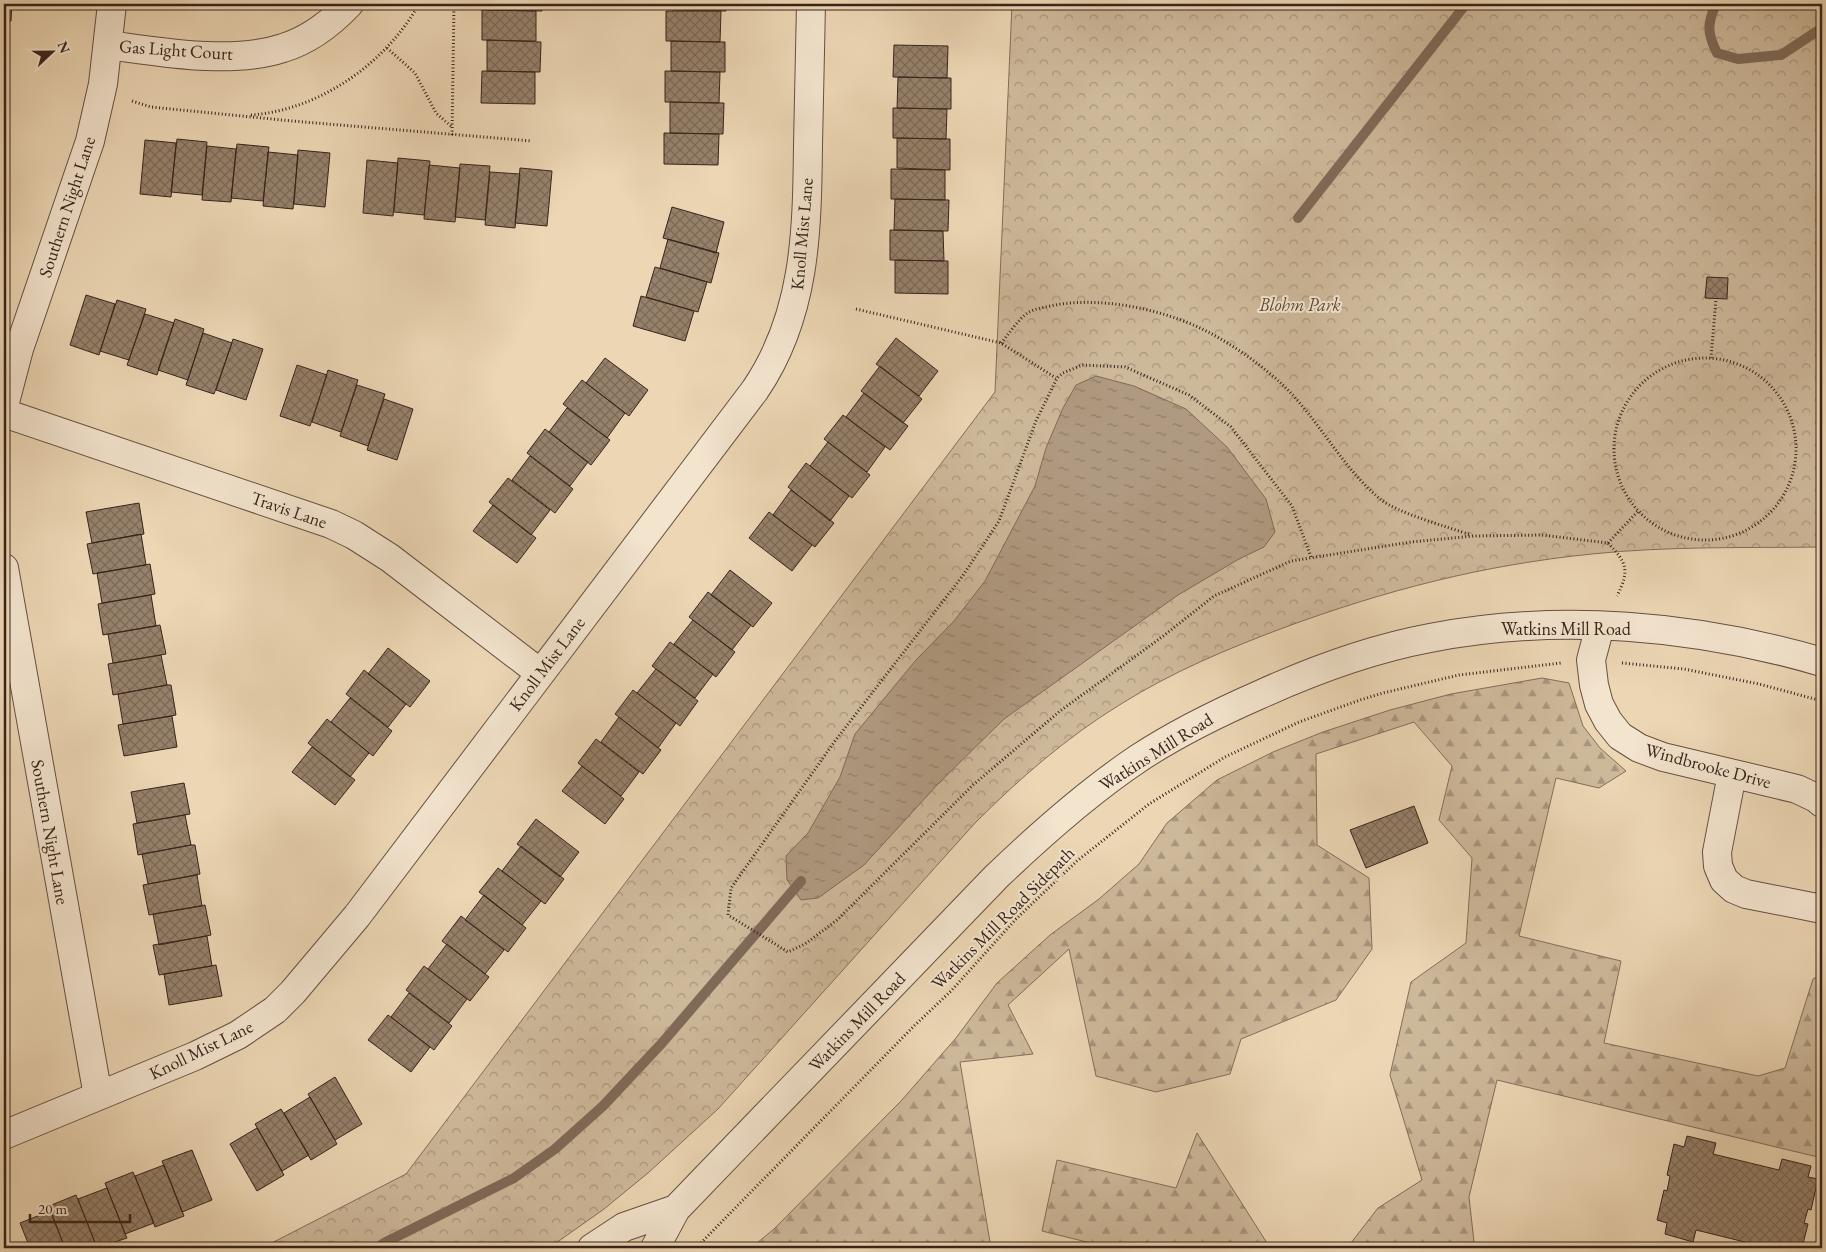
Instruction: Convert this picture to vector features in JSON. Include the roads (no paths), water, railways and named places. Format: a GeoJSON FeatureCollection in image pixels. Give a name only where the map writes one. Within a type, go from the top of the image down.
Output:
{"type":"FeatureCollection","features":[{"type":"Feature","properties":{"kind":"street","name":"Southern Night Lane"},"geometry":{"type":"LineString","coordinates":[[4,406],[19,349],[90,141],[103,84],[112,4]]}},
{"type":"Feature","properties":{"kind":"street","name":"Gas Light Court"},"geometry":{"type":"LineString","coordinates":[[108,45],[196,55],[244,55],[263,52],[283,48],[310,36],[335,18],[349,4]]}},
{"type":"Feature","properties":{"kind":"street","name":"Knoll Mist Lane"},"geometry":{"type":"LineString","coordinates":[[4,1135],[218,1045],[238,1035],[275,1010],[293,992],[357,916],[755,390],[779,348],[792,316],[798,291],[806,224],[811,4]]}},
{"type":"Feature","properties":{"kind":"street","name":"Travis Lane"},"geometry":{"type":"LineString","coordinates":[[4,413],[331,524],[354,535],[390,558],[540,673]]}},
{"type":"Feature","properties":{"kind":"street","name":"Southern Night Lane"},"geometry":{"type":"LineString","coordinates":[[4,568],[98,1096]]}},
{"type":"Feature","properties":{"kind":"street","name":"Watkins Mill Road"},"geometry":{"type":"LineString","coordinates":[[655,1248],[676,1209],[997,876],[1047,829],[1092,791],[1140,757],[1187,729],[1282,684],[1330,666],[1384,649],[1429,638],[1478,630],[1553,625],[1677,631],[1783,651],[1822,662]]}},
{"type":"Feature","properties":{"kind":"street","name":"Windbrooke Drive"},"geometry":{"type":"LineString","coordinates":[[1600,626],[1591,660],[1594,685],[1599,704],[1608,721],[1620,736],[1639,748],[1663,757],[1797,789],[1822,803]]}},
{"type":"Feature","properties":{"kind":"street"},"geometry":{"type":"LineString","coordinates":[[1732,774],[1717,852],[1718,866],[1724,880],[1734,889],[1746,894],[1822,909]]}},
{"type":"Feature","properties":{"kind":"street","name":"Watkins Mill Road"},"geometry":{"type":"LineString","coordinates":[[592,1248],[624,1227],[676,1209]]}},
{"type":"Feature","properties":{"kind":"water"},"geometry":{"type":"Polygon","coordinates":[[[1096,376],[1134,386],[1186,409],[1227,447],[1266,499],[1275,532],[1264,547],[1239,559],[1178,595],[1004,719],[938,784],[864,865],[818,898],[801,900],[787,880],[786,856],[808,833],[840,777],[855,734],[916,660],[954,621],[985,581],[1035,486],[1046,448],[1063,408],[1076,385],[1096,376]]]}},
{"type":"Feature","properties":{"kind":"waterway"},"geometry":{"type":"LineString","coordinates":[[1298,218],[1466,4]]}},
{"type":"Feature","properties":{"kind":"waterway"},"geometry":{"type":"LineString","coordinates":[[1716,4],[1709,28],[1714,46],[1717,53],[1738,59],[1781,55],[1822,28]]}},
{"type":"Feature","properties":{"kind":"waterway"},"geometry":{"type":"LineString","coordinates":[[377,1248],[514,1178],[555,1149],[603,1106],[662,1043],[801,881]]}},
{"type":"Feature","properties":{"kind":"park label","name":"Blohm Park"},"geometry":{"type":"Point","coordinates":[1300,305]}}]}
